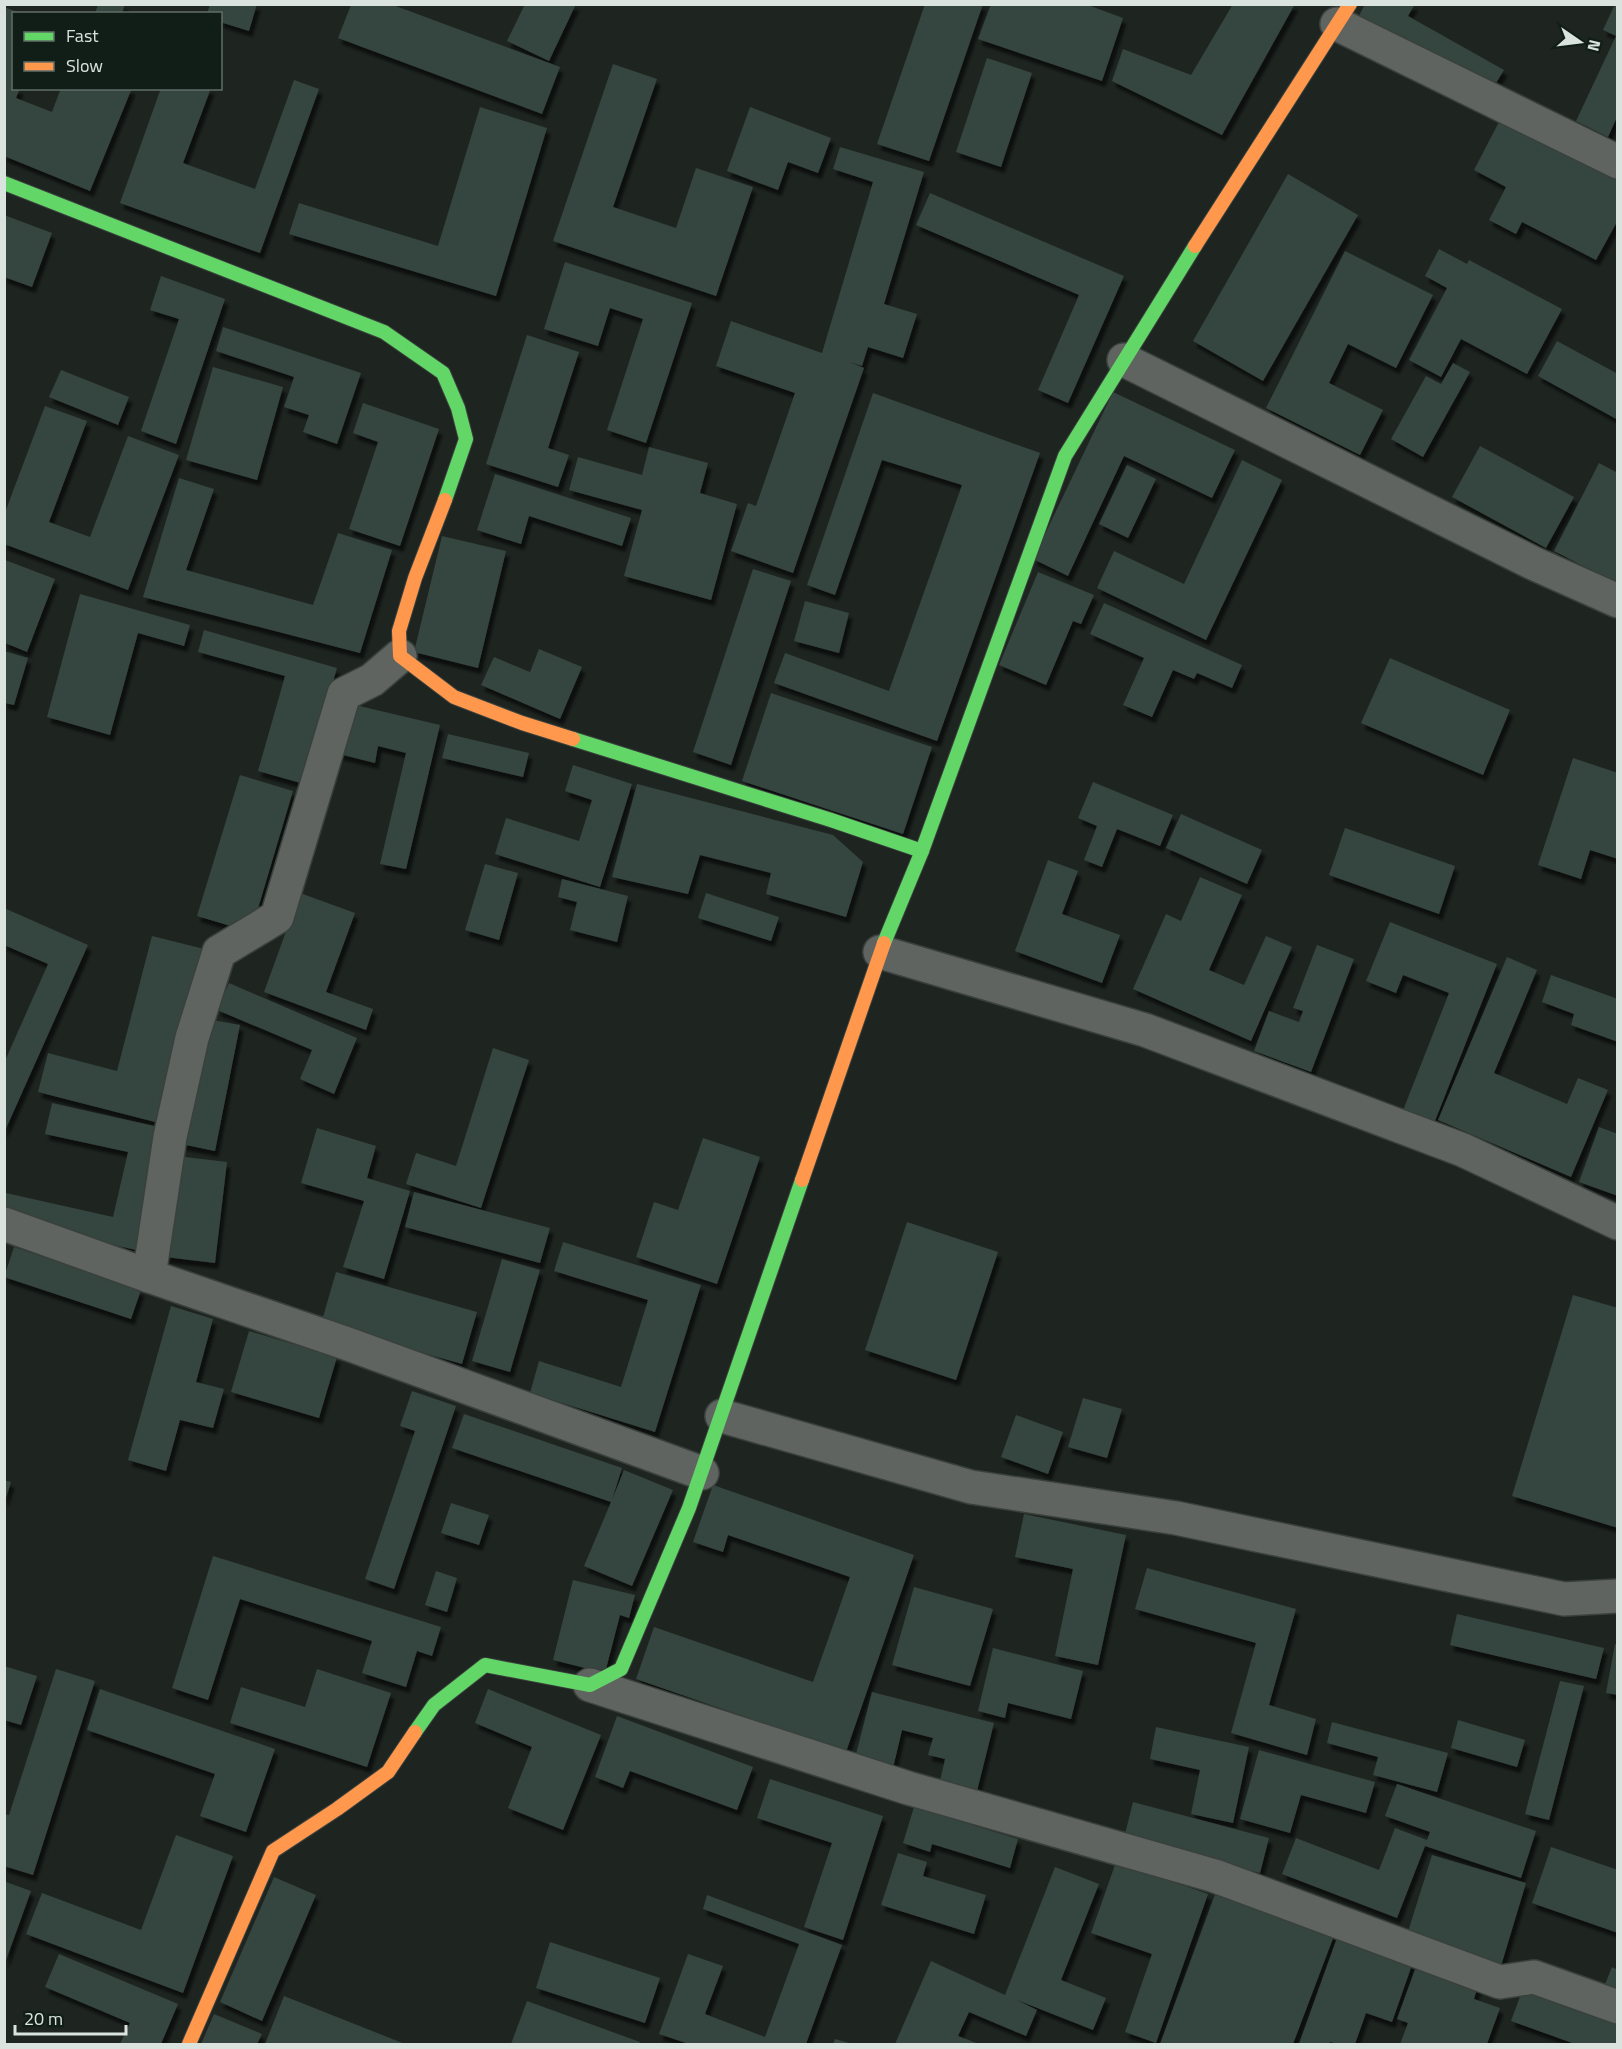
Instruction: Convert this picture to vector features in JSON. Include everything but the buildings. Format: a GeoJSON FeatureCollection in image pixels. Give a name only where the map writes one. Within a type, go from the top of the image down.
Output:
{"type":"FeatureCollection","features":[{"type":"Feature","properties":{"kind":"street"},"geometry":{"type":"LineString","coordinates":[[590,1685],[621,1669],[689,1508],[880,952],[922,851],[1065,456],[1343,14],[1617,162]]}},
{"type":"Feature","properties":{"kind":"street"},"geometry":{"type":"LineString","coordinates":[[4,183],[384,332],[443,373],[458,408],[466,439],[457,470],[415,579],[399,631],[400,656]]}},
{"type":"Feature","properties":{"kind":"street"},"geometry":{"type":"LineString","coordinates":[[1124,360],[1535,564],[1617,601]]}},
{"type":"Feature","properties":{"kind":"street"},"geometry":{"type":"LineString","coordinates":[[400,656],[454,697],[522,723],[922,851]]}},
{"type":"Feature","properties":{"kind":"street"},"geometry":{"type":"LineString","coordinates":[[149,1275],[170,1137],[192,1038],[219,952],[277,917],[344,694],[372,680],[400,656]]}},
{"type":"Feature","properties":{"kind":"street"},"geometry":{"type":"LineString","coordinates":[[880,952],[1145,1030],[1463,1150],[1617,1222]]}},
{"type":"Feature","properties":{"kind":"street"},"geometry":{"type":"LineString","coordinates":[[4,1224],[348,1344],[702,1473]]}},
{"type":"Feature","properties":{"kind":"street"},"geometry":{"type":"LineString","coordinates":[[722,1416],[971,1487],[1176,1518],[1564,1599],[1617,1596]]}},
{"type":"Feature","properties":{"kind":"street"},"geometry":{"type":"LineString","coordinates":[[189,2044],[273,1851],[338,1809],[388,1772],[434,1706],[485,1665],[590,1685],[908,1788],[1215,1875],[1500,1982],[1534,1977],[1617,2007]]}},
{"type":"Feature","properties":{"kind":"traffic: fast"},"geometry":{"type":"LineString","coordinates":[[4,183],[384,332],[443,373],[458,408],[466,439],[445,500]]}},
{"type":"Feature","properties":{"kind":"traffic: fast"},"geometry":{"type":"LineString","coordinates":[[884,943],[922,851],[1065,456],[1195,246]]}},
{"type":"Feature","properties":{"kind":"traffic: fast"},"geometry":{"type":"LineString","coordinates":[[573,739],[922,851]]}},
{"type":"Feature","properties":{"kind":"traffic: fast"},"geometry":{"type":"LineString","coordinates":[[415,1732],[434,1705],[485,1665],[590,1685],[621,1669],[689,1508],[802,1180]]}},
{"type":"Feature","properties":{"kind":"traffic: slow"},"geometry":{"type":"LineString","coordinates":[[1195,246],[1350,4]]}},
{"type":"Feature","properties":{"kind":"traffic: slow"},"geometry":{"type":"LineString","coordinates":[[445,500],[415,578],[399,631],[400,656],[454,697],[522,723],[573,739]]}},
{"type":"Feature","properties":{"kind":"traffic: slow"},"geometry":{"type":"LineString","coordinates":[[802,1180],[884,943]]}},
{"type":"Feature","properties":{"kind":"traffic: slow"},"geometry":{"type":"LineString","coordinates":[[189,2044],[273,1851],[388,1772],[415,1732]]}}]}
